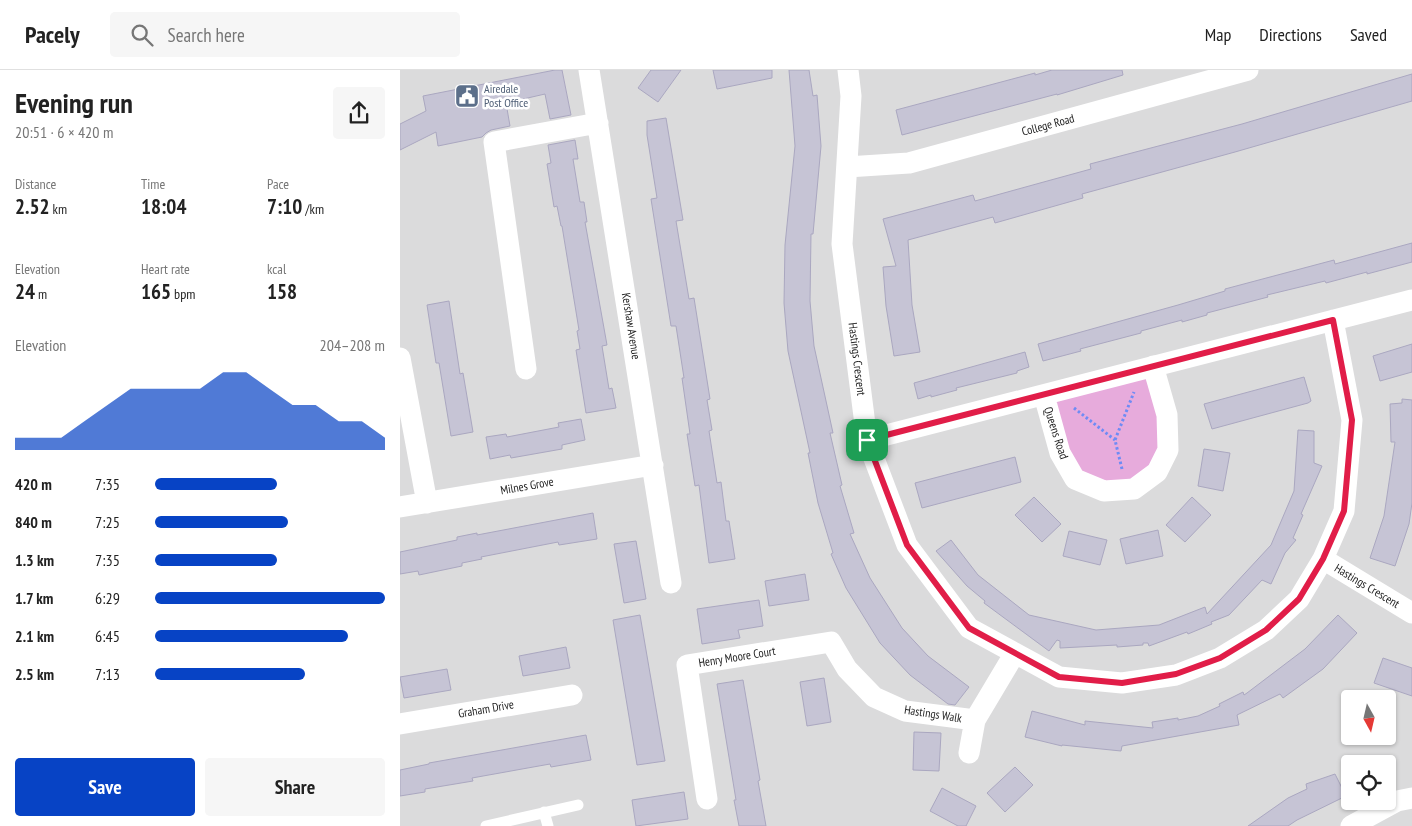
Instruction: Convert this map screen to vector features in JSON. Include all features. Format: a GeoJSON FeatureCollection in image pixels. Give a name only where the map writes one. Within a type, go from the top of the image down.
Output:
{"type":"FeatureCollection","features":[{"type":"Feature","properties":{"kind":"street","name":"Kershaw Avenue"},"geometry":{"type":"LineString","coordinates":[[590,70],[671,582]]}},
{"type":"Feature","properties":{"kind":"street","name":"Hastings Crescent"},"geometry":{"type":"LineString","coordinates":[[848,70],[851,96],[842,244],[867,440],[907,545],[969,628],[1059,677],[1122,683],[1176,674],[1220,658],[1266,630],[1299,599],[1323,559],[1344,511],[1352,420],[1333,320]]}},
{"type":"Feature","properties":{"kind":"street","name":"College Road"},"geometry":{"type":"LineString","coordinates":[[847,167],[909,163],[1248,70]]}},
{"type":"Feature","properties":{"kind":"street"},"geometry":{"type":"LineString","coordinates":[[526,369],[494,142],[598,123]]}},
{"type":"Feature","properties":{"kind":"street","name":"Queens Road"},"geometry":{"type":"LineString","coordinates":[[867,440],[1412,300]]}},
{"type":"Feature","properties":{"kind":"street"},"geometry":{"type":"LineString","coordinates":[[400,358],[427,503]]}},
{"type":"Feature","properties":{"kind":"street","name":"Queens Road"},"geometry":{"type":"LineString","coordinates":[[1049,393],[1060,453],[1075,479],[1104,491],[1134,489],[1157,472],[1168,450],[1167,415],[1148,368]]}},
{"type":"Feature","properties":{"kind":"street","name":"Milnes Grove"},"geometry":{"type":"LineString","coordinates":[[400,507],[653,465]]}},
{"type":"Feature","properties":{"kind":"street","name":"Hastings Crescent"},"geometry":{"type":"LineString","coordinates":[[1323,559],[1412,613]]}},
{"type":"Feature","properties":{"kind":"street","name":"Hastings Walk"},"geometry":{"type":"LineString","coordinates":[[831,642],[847,669],[874,698],[906,711],[975,720]]}},
{"type":"Feature","properties":{"kind":"street","name":"Henry Moore Court"},"geometry":{"type":"LineString","coordinates":[[707,799],[687,665],[831,642]]}},
{"type":"Feature","properties":{"kind":"street"},"geometry":{"type":"LineString","coordinates":[[969,753],[975,720],[1015,653]]}},
{"type":"Feature","properties":{"kind":"street","name":"Graham Drive"},"geometry":{"type":"LineString","coordinates":[[400,724],[572,695]]}},
{"type":"Feature","properties":{"kind":"street"},"geometry":{"type":"LineString","coordinates":[[1351,826],[1397,801],[1412,798]]}},
{"type":"Feature","properties":{"kind":"lane"},"geometry":{"type":"LineString","coordinates":[[486,826],[578,805]]}},
{"type":"Feature","properties":{"kind":"lane"},"geometry":{"type":"LineString","coordinates":[[544,812],[548,826]]}},
{"type":"Feature","properties":{"kind":"path"},"geometry":{"type":"LineString","coordinates":[[1127,489],[1115,440],[1148,368]]}},
{"type":"Feature","properties":{"kind":"path"},"geometry":{"type":"LineString","coordinates":[[1049,393],[1115,440]]}},
{"type":"Feature","properties":{"kind":"shaded area"},"geometry":{"type":"Polygon","coordinates":[[[400,70],[1412,70],[1412,826],[400,826],[400,70]]]}},
{"type":"Feature","properties":{"kind":"shaded area"},"geometry":{"type":"Polygon","coordinates":[[[1143,369],[1168,450],[1134,489],[1075,479],[1044,395],[1143,369]]]}},
{"type":"Feature","properties":{"kind":"building"},"geometry":{"type":"Polygon","coordinates":[[[562,70],[571,115],[550,119],[545,94],[506,103],[510,126],[491,130],[482,137],[438,146],[436,132],[400,150],[400,124],[426,111],[423,96],[562,70]]]}},
{"type":"Feature","properties":{"kind":"building"},"geometry":{"type":"Polygon","coordinates":[[[651,70],[681,70],[658,102],[638,88],[651,70]]]}},
{"type":"Feature","properties":{"kind":"building"},"geometry":{"type":"Polygon","coordinates":[[[713,70],[772,70],[772,78],[717,89],[713,70]]]}},
{"type":"Feature","properties":{"kind":"building"},"geometry":{"type":"Polygon","coordinates":[[[789,70],[809,70],[813,96],[817,95],[821,146],[813,234],[811,234],[810,301],[814,346],[833,433],[830,433],[842,485],[840,486],[854,533],[850,534],[870,578],[902,628],[928,656],[969,687],[955,705],[948,704],[910,675],[880,643],[846,588],[831,554],[833,553],[818,503],[808,453],[810,453],[788,351],[784,303],[785,245],[795,146],[789,70]]]}},
{"type":"Feature","properties":{"kind":"building"},"geometry":{"type":"Polygon","coordinates":[[[1052,70],[1122,70],[1123,75],[1057,95],[902,135],[896,110],[1052,70]]]}},
{"type":"Feature","properties":{"kind":"building"},"geometry":{"type":"Polygon","coordinates":[[[1412,74],[1412,101],[1082,194],[1083,198],[995,223],[993,217],[908,240],[912,305],[920,352],[894,356],[886,306],[883,267],[896,266],[883,219],[973,195],[975,201],[1091,169],[1090,164],[1242,124],[1412,74]]]}},
{"type":"Feature","properties":{"kind":"building"},"geometry":{"type":"Polygon","coordinates":[[[666,118],[683,220],[676,221],[689,299],[694,298],[710,399],[707,400],[712,430],[709,431],[717,483],[721,482],[726,521],[729,521],[735,559],[709,563],[699,485],[695,486],[687,434],[690,434],[676,326],[671,326],[651,199],[657,198],[647,135],[647,121],[666,118]]]}},
{"type":"Feature","properties":{"kind":"building"},"geometry":{"type":"Polygon","coordinates":[[[575,140],[578,159],[573,159],[580,202],[584,202],[587,222],[585,222],[607,345],[602,346],[609,389],[612,388],[616,408],[586,413],[576,350],[580,349],[577,331],[579,330],[562,226],[557,206],[554,207],[547,164],[551,163],[548,145],[575,140]]]}},
{"type":"Feature","properties":{"kind":"building"},"geometry":{"type":"Polygon","coordinates":[[[1412,243],[1412,262],[1367,274],[1367,272],[1326,283],[1325,281],[1267,295],[1268,297],[1207,313],[1207,315],[1182,322],[1182,320],[1141,331],[1141,333],[1043,361],[1038,344],[1178,305],[1225,291],[1225,289],[1334,260],[1335,264],[1412,243]]]}},
{"type":"Feature","properties":{"kind":"building"},"geometry":{"type":"Polygon","coordinates":[[[449,301],[460,374],[463,373],[473,432],[451,436],[439,363],[436,363],[427,305],[449,301]]]}},
{"type":"Feature","properties":{"kind":"building"},"geometry":{"type":"Polygon","coordinates":[[[1412,344],[1412,372],[1380,381],[1373,356],[1412,344]]]}},
{"type":"Feature","properties":{"kind":"building"},"geometry":{"type":"Polygon","coordinates":[[[1025,352],[1029,367],[1017,371],[1017,373],[918,399],[914,383],[1025,352]]]}},
{"type":"Feature","properties":{"kind":"building"},"geometry":{"type":"Polygon","coordinates":[[[1304,377],[1311,401],[1308,403],[1212,429],[1204,404],[1304,377]]]}},
{"type":"Feature","properties":{"kind":"building"},"geometry":{"type":"Polygon","coordinates":[[[1402,399],[1412,400],[1412,503],[1409,524],[1395,566],[1370,558],[1384,516],[1395,442],[1391,442],[1390,404],[1402,403],[1402,399]]]}},
{"type":"Feature","properties":{"kind":"building"},"geometry":{"type":"Polygon","coordinates":[[[581,419],[585,440],[562,445],[562,449],[511,458],[510,455],[490,459],[486,437],[506,434],[507,437],[559,427],[558,423],[581,419]]]}},
{"type":"Feature","properties":{"kind":"building"},"geometry":{"type":"Polygon","coordinates":[[[1298,430],[1314,431],[1314,463],[1322,466],[1301,514],[1303,515],[1293,538],[1296,540],[1285,553],[1271,584],[1262,580],[1229,615],[1188,634],[1187,632],[1149,646],[1148,643],[1143,643],[1143,645],[1117,647],[1117,645],[1060,648],[1060,641],[1057,640],[1049,651],[984,603],[985,601],[967,586],[936,551],[951,540],[978,575],[1029,615],[1096,630],[1159,625],[1205,607],[1207,614],[1271,545],[1294,491],[1298,430]]]}},
{"type":"Feature","properties":{"kind":"building"},"geometry":{"type":"Polygon","coordinates":[[[1204,449],[1230,453],[1223,491],[1198,486],[1204,449]]]}},
{"type":"Feature","properties":{"kind":"building"},"geometry":{"type":"Polygon","coordinates":[[[1015,457],[1021,482],[922,508],[915,483],[1015,457]]]}},
{"type":"Feature","properties":{"kind":"building"},"geometry":{"type":"Polygon","coordinates":[[[1034,497],[1061,524],[1042,542],[1015,515],[1034,497]]]}},
{"type":"Feature","properties":{"kind":"building"},"geometry":{"type":"Polygon","coordinates":[[[1192,497],[1211,515],[1185,542],[1166,525],[1192,497]]]}},
{"type":"Feature","properties":{"kind":"building"},"geometry":{"type":"Polygon","coordinates":[[[593,513],[597,539],[559,545],[558,542],[481,557],[482,559],[462,563],[462,566],[419,575],[418,571],[400,574],[400,552],[457,540],[457,537],[477,533],[477,535],[593,513]]]}},
{"type":"Feature","properties":{"kind":"building"},"geometry":{"type":"Polygon","coordinates":[[[1158,530],[1163,556],[1126,564],[1120,539],[1158,530]]]}},
{"type":"Feature","properties":{"kind":"building"},"geometry":{"type":"Polygon","coordinates":[[[1069,531],[1107,540],[1100,565],[1063,556],[1069,531]]]}},
{"type":"Feature","properties":{"kind":"building"},"geometry":{"type":"Polygon","coordinates":[[[636,541],[646,599],[624,603],[614,544],[636,541]]]}},
{"type":"Feature","properties":{"kind":"building"},"geometry":{"type":"Polygon","coordinates":[[[805,574],[809,600],[769,606],[765,581],[805,574]]]}},
{"type":"Feature","properties":{"kind":"building"},"geometry":{"type":"Polygon","coordinates":[[[759,600],[763,626],[738,630],[740,638],[702,644],[697,609],[759,600]]]}},
{"type":"Feature","properties":{"kind":"building"},"geometry":{"type":"Polygon","coordinates":[[[640,615],[665,761],[637,765],[613,620],[640,615]]]}},
{"type":"Feature","properties":{"kind":"building"},"geometry":{"type":"Polygon","coordinates":[[[1338,615],[1357,633],[1323,669],[1283,698],[1280,694],[1237,715],[1239,725],[1122,746],[1121,751],[1062,746],[1025,737],[1032,711],[1085,725],[1085,721],[1153,728],[1152,722],[1198,716],[1220,706],[1219,704],[1243,692],[1244,695],[1247,693],[1305,649],[1338,615]]]}},
{"type":"Feature","properties":{"kind":"building"},"geometry":{"type":"Polygon","coordinates":[[[566,647],[570,668],[523,676],[519,656],[566,647]]]}},
{"type":"Feature","properties":{"kind":"building"},"geometry":{"type":"Polygon","coordinates":[[[1383,658],[1412,668],[1412,696],[1374,683],[1383,658]]]}},
{"type":"Feature","properties":{"kind":"building"},"geometry":{"type":"Polygon","coordinates":[[[447,669],[451,690],[404,698],[400,677],[447,669]]]}},
{"type":"Feature","properties":{"kind":"building"},"geometry":{"type":"Polygon","coordinates":[[[824,678],[831,722],[807,726],[800,682],[824,678]]]}},
{"type":"Feature","properties":{"kind":"building"},"geometry":{"type":"Polygon","coordinates":[[[743,680],[766,826],[739,826],[734,800],[736,800],[717,684],[743,680]]]}},
{"type":"Feature","properties":{"kind":"building"},"geometry":{"type":"Polygon","coordinates":[[[914,732],[941,733],[939,771],[913,770],[914,732]]]}},
{"type":"Feature","properties":{"kind":"building"},"geometry":{"type":"Polygon","coordinates":[[[586,735],[591,760],[551,767],[550,764],[472,778],[473,781],[425,789],[425,792],[400,796],[400,770],[429,763],[586,735]]]}},
{"type":"Feature","properties":{"kind":"building"},"geometry":{"type":"Polygon","coordinates":[[[1015,767],[1033,785],[1005,812],[987,793],[1015,767]]]}},
{"type":"Feature","properties":{"kind":"building"},"geometry":{"type":"Polygon","coordinates":[[[1335,774],[1341,786],[1341,798],[1288,826],[1248,826],[1288,798],[1307,789],[1306,784],[1335,774]]]}},
{"type":"Feature","properties":{"kind":"building"},"geometry":{"type":"Polygon","coordinates":[[[942,788],[976,806],[966,826],[958,826],[930,811],[942,788]]]}},
{"type":"Feature","properties":{"kind":"building"},"geometry":{"type":"Polygon","coordinates":[[[684,792],[688,819],[636,826],[632,800],[684,792]]]}},
{"type":"Feature","properties":{"kind":"place","name":"Airedale Post Office"},"geometry":{"type":"Point","coordinates":[467,96]}},
{"type":"Feature","properties":{"kind":"route"},"geometry":{"type":"LineString","coordinates":[[1333,320],[1352,420],[1344,511],[1323,559],[1299,599],[1266,630],[1220,658],[1176,674],[1122,683],[1059,677],[969,628],[907,545],[867,440],[1333,320]]}}]}
